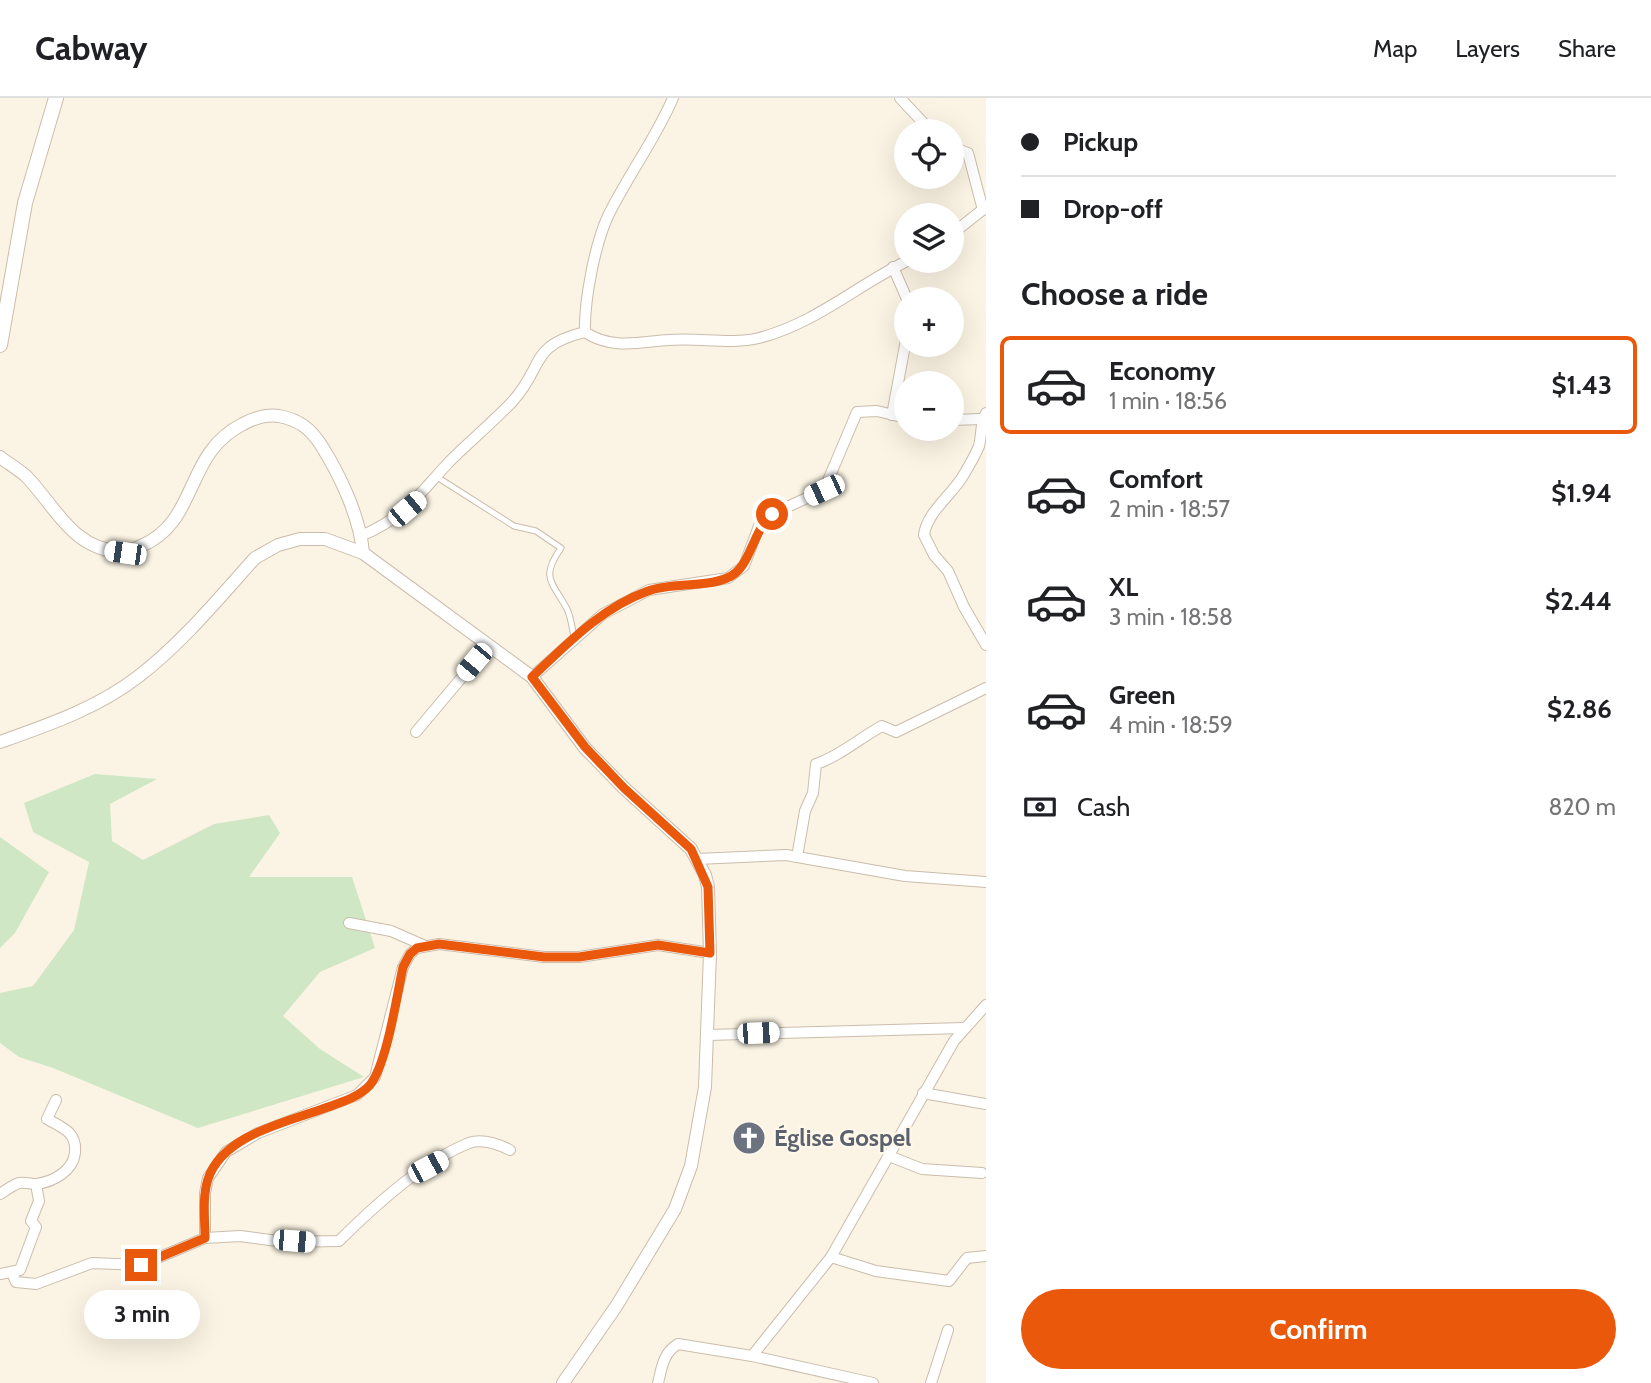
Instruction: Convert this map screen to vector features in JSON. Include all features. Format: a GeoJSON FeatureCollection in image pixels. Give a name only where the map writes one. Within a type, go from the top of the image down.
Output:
{"type":"FeatureCollection","features":[{"type":"Feature","properties":{"kind":"main road"},"geometry":{"type":"LineString","coordinates":[[0,345],[25,202],[56,98]]}},
{"type":"Feature","properties":{"kind":"street"},"geometry":{"type":"LineString","coordinates":[[585,332],[584,314],[592,271],[607,218],[662,124],[673,98]]}},
{"type":"Feature","properties":{"kind":"street"},"geometry":{"type":"LineString","coordinates":[[900,98],[920,119]]}},
{"type":"Feature","properties":{"kind":"street"},"geometry":{"type":"LineString","coordinates":[[964,152],[968,153],[985,209],[964,225]]}},
{"type":"Feature","properties":{"kind":"street"},"geometry":{"type":"LineString","coordinates":[[361,536],[395,519],[418,500],[514,399],[543,352],[560,338],[585,332],[594,338],[623,345],[655,344],[667,340],[718,342],[757,338],[814,318],[893,267],[902,287]]}},
{"type":"Feature","properties":{"kind":"street"},"geometry":{"type":"LineString","coordinates":[[532,677],[603,614],[649,590],[728,578],[744,566],[759,526],[772,514],[824,490],[857,412],[877,411],[892,415],[903,357]]}},
{"type":"Feature","properties":{"kind":"street"},"geometry":{"type":"LineString","coordinates":[[0,457],[25,475],[75,536],[99,549],[125,553],[151,542],[170,528],[182,510],[201,464],[213,446],[235,428],[253,418],[274,415],[291,418],[313,433],[326,453],[361,536],[363,553]]}},
{"type":"Feature","properties":{"kind":"street"},"geometry":{"type":"LineString","coordinates":[[964,418],[984,416],[979,444],[955,488],[928,518],[924,536],[934,555],[948,571],[964,607],[986,645]]}},
{"type":"Feature","properties":{"kind":"street"},"geometry":{"type":"LineString","coordinates":[[0,742],[57,723],[98,702],[139,676],[255,558],[278,545],[300,539],[325,539],[363,553],[532,677],[585,747],[624,788],[691,849],[708,887],[710,953],[700,1127],[691,1166],[675,1209],[610,1316],[563,1383]]}},
{"type":"Feature","properties":{"kind":"street"},"geometry":{"type":"LineString","coordinates":[[416,732],[489,645]]}},
{"type":"Feature","properties":{"kind":"street"},"geometry":{"type":"LineString","coordinates":[[797,857],[806,811],[813,793],[816,764],[832,758],[852,741],[882,726],[896,732],[986,688]]}},
{"type":"Feature","properties":{"kind":"street"},"geometry":{"type":"LineString","coordinates":[[697,859],[797,857],[905,876],[986,881]]}},
{"type":"Feature","properties":{"kind":"street"},"geometry":{"type":"LineString","coordinates":[[349,923],[391,931],[423,945],[452,944],[544,957],[579,957],[658,945],[710,953]]}},
{"type":"Feature","properties":{"kind":"street"},"geometry":{"type":"LineString","coordinates":[[205,1238],[205,1193],[208,1178],[226,1152],[258,1133],[356,1095],[375,1077],[403,967],[410,954],[423,945]]}},
{"type":"Feature","properties":{"kind":"street"},"geometry":{"type":"LineString","coordinates":[[752,1356],[831,1257],[923,1093],[964,1028],[986,1005]]}},
{"type":"Feature","properties":{"kind":"street"},"geometry":{"type":"LineString","coordinates":[[707,1035],[964,1028]]}},
{"type":"Feature","properties":{"kind":"street"},"geometry":{"type":"LineString","coordinates":[[923,1093],[986,1104]]}},
{"type":"Feature","properties":{"kind":"street"},"geometry":{"type":"LineString","coordinates":[[0,1194],[19,1183],[36,1184],[65,1174],[75,1158],[76,1139],[71,1132],[47,1119],[56,1100]]}},
{"type":"Feature","properties":{"kind":"street"},"geometry":{"type":"LineString","coordinates":[[6,1273],[16,1282],[36,1284],[92,1264],[141,1265],[205,1238],[240,1236],[285,1242],[340,1241],[359,1221],[428,1167],[470,1142],[486,1141],[510,1150]]}},
{"type":"Feature","properties":{"kind":"street"},"geometry":{"type":"LineString","coordinates":[[889,1156],[922,1170],[982,1173]]}},
{"type":"Feature","properties":{"kind":"street"},"geometry":{"type":"LineString","coordinates":[[6,1273],[20,1270],[36,1227],[31,1220],[39,1201],[36,1184]]}},
{"type":"Feature","properties":{"kind":"street"},"geometry":{"type":"LineString","coordinates":[[831,1257],[876,1271],[949,1281],[967,1258],[986,1256]]}},
{"type":"Feature","properties":{"kind":"street"},"geometry":{"type":"LineString","coordinates":[[931,1383],[948,1330]]}},
{"type":"Feature","properties":{"kind":"street"},"geometry":{"type":"LineString","coordinates":[[658,1383],[664,1358],[678,1344],[752,1356],[873,1383]]}},
{"type":"Feature","properties":{"kind":"lane"},"geometry":{"type":"LineString","coordinates":[[437,477],[514,526],[536,531],[561,548],[549,565],[549,582],[568,611],[574,637]]}},
{"type":"Feature","properties":{"kind":"green space"},"geometry":{"type":"Polygon","coordinates":[[[95,774],[157,779],[110,804],[112,841],[143,860],[214,824],[269,815],[280,833],[249,877],[352,877],[375,948],[320,972],[283,1016],[320,1049],[364,1077],[198,1128],[53,1068],[19,1057],[0,1043],[0,993],[33,986],[74,930],[89,862],[33,832],[24,803],[95,774]]]}},
{"type":"Feature","properties":{"kind":"green space"},"geometry":{"type":"Polygon","coordinates":[[[0,837],[49,872],[15,933],[0,948],[0,837]]]}},
{"type":"Feature","properties":{"kind":"place","name":"Église Gospel"},"geometry":{"type":"Point","coordinates":[749,1138]}},
{"type":"Feature","properties":{"kind":"route"},"geometry":{"type":"LineString","coordinates":[[141,1265],[205,1238],[205,1193],[208,1178],[215,1164],[226,1152],[258,1133],[344,1101],[368,1087],[380,1065],[403,967],[417,948],[430,944],[452,944],[544,957],[579,957],[658,945],[710,953],[708,887],[705,875],[691,849],[624,788],[585,747],[532,677],[603,614],[649,590],[728,578],[744,566],[759,526],[772,514]]}}]}
